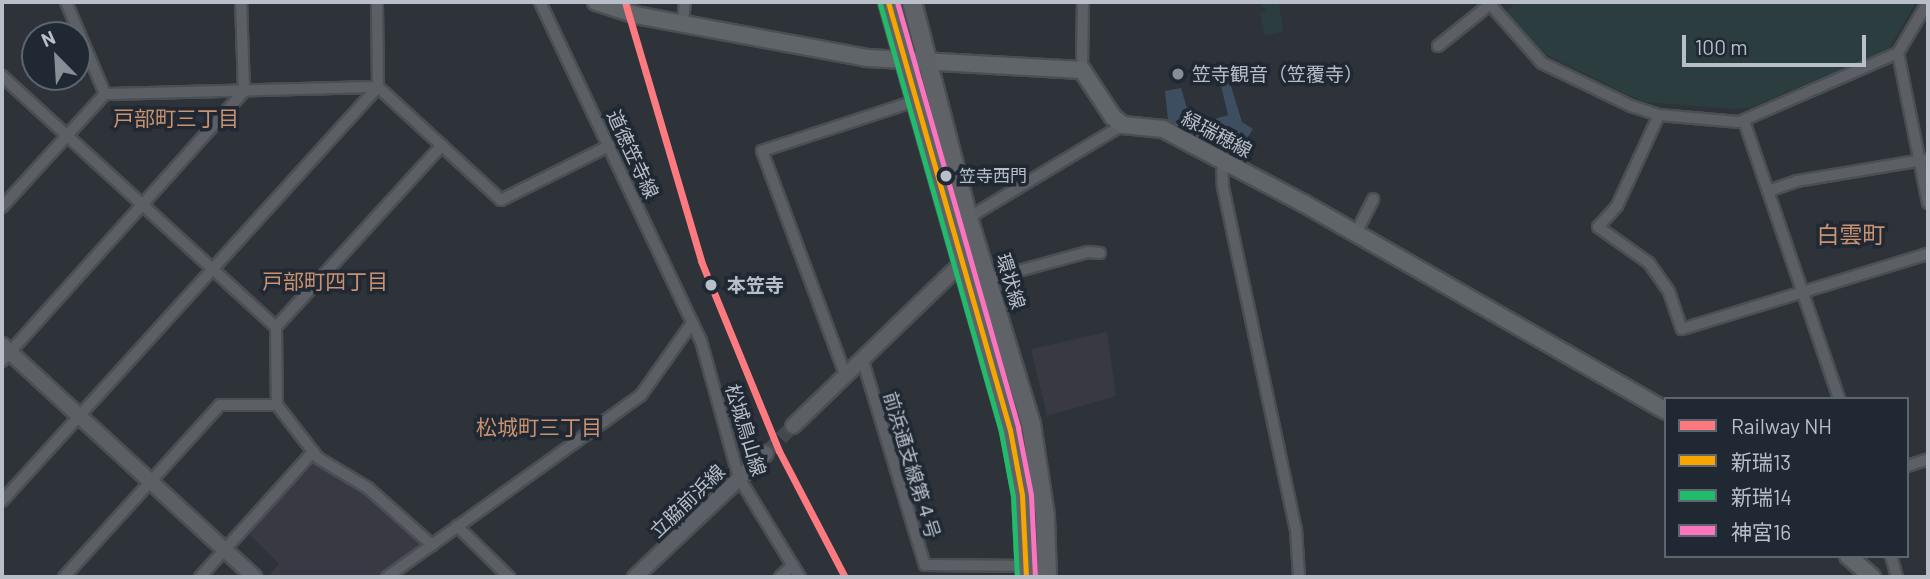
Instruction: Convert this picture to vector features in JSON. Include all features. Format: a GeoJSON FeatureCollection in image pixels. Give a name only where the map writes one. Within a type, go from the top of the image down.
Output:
{"type":"FeatureCollection","features":[{"type":"Feature","properties":{"kind":"main road"},"geometry":{"type":"LineString","coordinates":[[596,2],[636,15],[813,50],[906,63],[1082,69],[1113,117],[1123,125]]}},
{"type":"Feature","properties":{"kind":"main road"},"geometry":{"type":"LineString","coordinates":[[888,2],[1010,430],[1022,495],[1026,572]]}},
{"type":"Feature","properties":{"kind":"main road","name":"環状線"},"geometry":{"type":"LineString","coordinates":[[912,2],[930,63],[968,218],[989,279],[1031,424],[1044,505],[1047,577]]}},
{"type":"Feature","properties":{"kind":"main road","name":"緑瑞穂線"},"geometry":{"type":"LineString","coordinates":[[1123,125],[1163,129],[1356,233],[1664,410]]}},
{"type":"Feature","properties":{"kind":"main road"},"geometry":{"type":"LineString","coordinates":[[1850,558],[1872,577]]}},
{"type":"Feature","properties":{"kind":"street"},"geometry":{"type":"LineString","coordinates":[[66,2],[105,94]]}},
{"type":"Feature","properties":{"kind":"street"},"geometry":{"type":"LineString","coordinates":[[241,2],[244,91],[4,352],[254,577]]}},
{"type":"Feature","properties":{"kind":"street"},"geometry":{"type":"LineString","coordinates":[[2,502],[377,87],[377,2]]}},
{"type":"Feature","properties":{"kind":"street","name":"道徳笠寺線"},"geometry":{"type":"LineString","coordinates":[[540,2],[692,323]]}},
{"type":"Feature","properties":{"kind":"street"},"geometry":{"type":"LineString","coordinates":[[683,23],[685,2]]}},
{"type":"Feature","properties":{"kind":"street"},"geometry":{"type":"LineString","coordinates":[[1082,69],[1083,2]]}},
{"type":"Feature","properties":{"kind":"street"},"geometry":{"type":"LineString","coordinates":[[1438,46],[1491,3],[1542,63],[1631,106],[1658,115],[1744,121],[1898,52],[1928,2]]}},
{"type":"Feature","properties":{"kind":"street"},"geometry":{"type":"LineString","coordinates":[[1898,52],[1924,160],[1928,203]]}},
{"type":"Feature","properties":{"kind":"street"},"geometry":{"type":"LineString","coordinates":[[2,76],[276,327]]}},
{"type":"Feature","properties":{"kind":"street"},"geometry":{"type":"LineString","coordinates":[[2,207],[105,94],[377,87],[501,200],[609,146]]}},
{"type":"Feature","properties":{"kind":"street"},"geometry":{"type":"LineString","coordinates":[[845,374],[762,150],[915,101]]}},
{"type":"Feature","properties":{"kind":"street"},"geometry":{"type":"LineString","coordinates":[[1658,115],[1617,206],[1598,228],[1649,263],[1669,292],[1682,329],[1928,254]]}},
{"type":"Feature","properties":{"kind":"street"},"geometry":{"type":"LineString","coordinates":[[1744,121],[1838,397]]}},
{"type":"Feature","properties":{"kind":"street"},"geometry":{"type":"LineString","coordinates":[[968,218],[1123,125]]}},
{"type":"Feature","properties":{"kind":"street"},"geometry":{"type":"LineString","coordinates":[[432,545],[368,488],[313,452],[277,404],[276,327],[442,145]]}},
{"type":"Feature","properties":{"kind":"street"},"geometry":{"type":"LineString","coordinates":[[1768,191],[1797,181],[1924,160]]}},
{"type":"Feature","properties":{"kind":"street"},"geometry":{"type":"LineString","coordinates":[[1222,163],[1223,187],[1296,528],[1299,577]]}},
{"type":"Feature","properties":{"kind":"street"},"geometry":{"type":"LineString","coordinates":[[1356,233],[1373,199]]}},
{"type":"Feature","properties":{"kind":"street"},"geometry":{"type":"LineString","coordinates":[[793,426],[961,261],[979,250]]}},
{"type":"Feature","properties":{"kind":"street"},"geometry":{"type":"LineString","coordinates":[[989,279],[1088,252],[1100,253]]}},
{"type":"Feature","properties":{"kind":"street"},"geometry":{"type":"LineString","coordinates":[[387,577],[641,395],[692,323]]}},
{"type":"Feature","properties":{"kind":"street","name":"松城鳥山線"},"geometry":{"type":"LineString","coordinates":[[692,323],[738,478],[800,577]]}},
{"type":"Feature","properties":{"kind":"street","name":"前浜通支線第４号"},"geometry":{"type":"LineString","coordinates":[[862,358],[925,565],[1026,572]]}},
{"type":"Feature","properties":{"kind":"street"},"geometry":{"type":"LineString","coordinates":[[64,577],[220,405],[277,404]]}},
{"type":"Feature","properties":{"kind":"street"},"geometry":{"type":"LineString","coordinates":[[200,577],[313,452]]}},
{"type":"Feature","properties":{"kind":"street","name":"立脇前浜線"},"geometry":{"type":"LineString","coordinates":[[635,577],[766,453]]}},
{"type":"Feature","properties":{"kind":"street"},"geometry":{"type":"LineString","coordinates":[[1909,465],[1928,459]]}},
{"type":"Feature","properties":{"kind":"street"},"geometry":{"type":"LineString","coordinates":[[457,526],[509,577]]}},
{"type":"Feature","properties":{"kind":"street"},"geometry":{"type":"LineString","coordinates":[[1892,558],[1897,577]]}},
{"type":"Feature","properties":{"kind":"street"},"geometry":{"type":"LineString","coordinates":[[780,577],[792,566]]}},
{"type":"Feature","properties":{"kind":"shaded area"},"geometry":{"type":"Polygon","coordinates":[[[1257,2],[1279,2],[1283,32],[1265,35],[1260,13],[1267,11],[1257,2]]]}},
{"type":"Feature","properties":{"kind":"shaded area"},"geometry":{"type":"Polygon","coordinates":[[[1516,2],[1916,2],[1889,49],[1750,108],[1736,109],[1644,102],[1613,88],[1543,53],[1506,12],[1516,2]]]}},
{"type":"Feature","properties":{"kind":"shaded area"},"geometry":{"type":"Polygon","coordinates":[[[1107,332],[1116,396],[1047,416],[1031,349],[1107,332]]]}},
{"type":"Feature","properties":{"kind":"shaded area"},"geometry":{"type":"Polygon","coordinates":[[[315,463],[367,493],[421,539],[421,546],[376,577],[268,577],[279,564],[247,532],[315,463]]]}},
{"type":"Feature","properties":{"kind":"water"},"geometry":{"type":"Polygon","coordinates":[[[1230,83],[1242,122],[1253,129],[1232,162],[1219,153],[1216,143],[1204,144],[1168,120],[1165,91],[1181,88],[1191,122],[1208,121],[1228,115],[1221,86],[1230,83]]]}},
{"type":"Feature","properties":{"kind":"tunnel"},"geometry":{"type":"LineString","coordinates":[[766,453],[793,426]]}},
{"type":"Feature","properties":{"kind":"rail line","name":"NH"},"geometry":{"type":"LineString","coordinates":[[625,2],[701,261],[779,451],[845,577]]}},
{"type":"Feature","properties":{"kind":"transit line","name":"新瑞13"},"geometry":{"type":"LineString","coordinates":[[888,2],[1010,430],[1022,495],[1026,577]]}},
{"type":"Feature","properties":{"kind":"transit line","name":"神宮16"},"geometry":{"type":"LineString","coordinates":[[897,2],[1018,428],[1031,495],[1035,577]]}},
{"type":"Feature","properties":{"kind":"transit line","name":"新瑞14"},"geometry":{"type":"LineString","coordinates":[[880,4],[1001,432],[1013,496],[1017,577]]}},
{"type":"Feature","properties":{"kind":"place","name":"笠寺観音（笠覆寺）"},"geometry":{"type":"Point","coordinates":[1178,74]}},
{"type":"Feature","properties":{"kind":"place","name":"笠寺西門"},"geometry":{"type":"Point","coordinates":[946,176]}},
{"type":"Feature","properties":{"kind":"place","name":"本笠寺"},"geometry":{"type":"Point","coordinates":[711,285]}},
{"type":"Feature","properties":{"kind":"district","name":"戸部町三丁目"},"geometry":{"type":"Point","coordinates":[176,118]}},
{"type":"Feature","properties":{"kind":"district","name":"白雲町"},"geometry":{"type":"Point","coordinates":[1851,234]}},
{"type":"Feature","properties":{"kind":"district","name":"戸部町四丁目"},"geometry":{"type":"Point","coordinates":[325,281]}},
{"type":"Feature","properties":{"kind":"district","name":"松城町三丁目"},"geometry":{"type":"Point","coordinates":[539,427]}}]}
